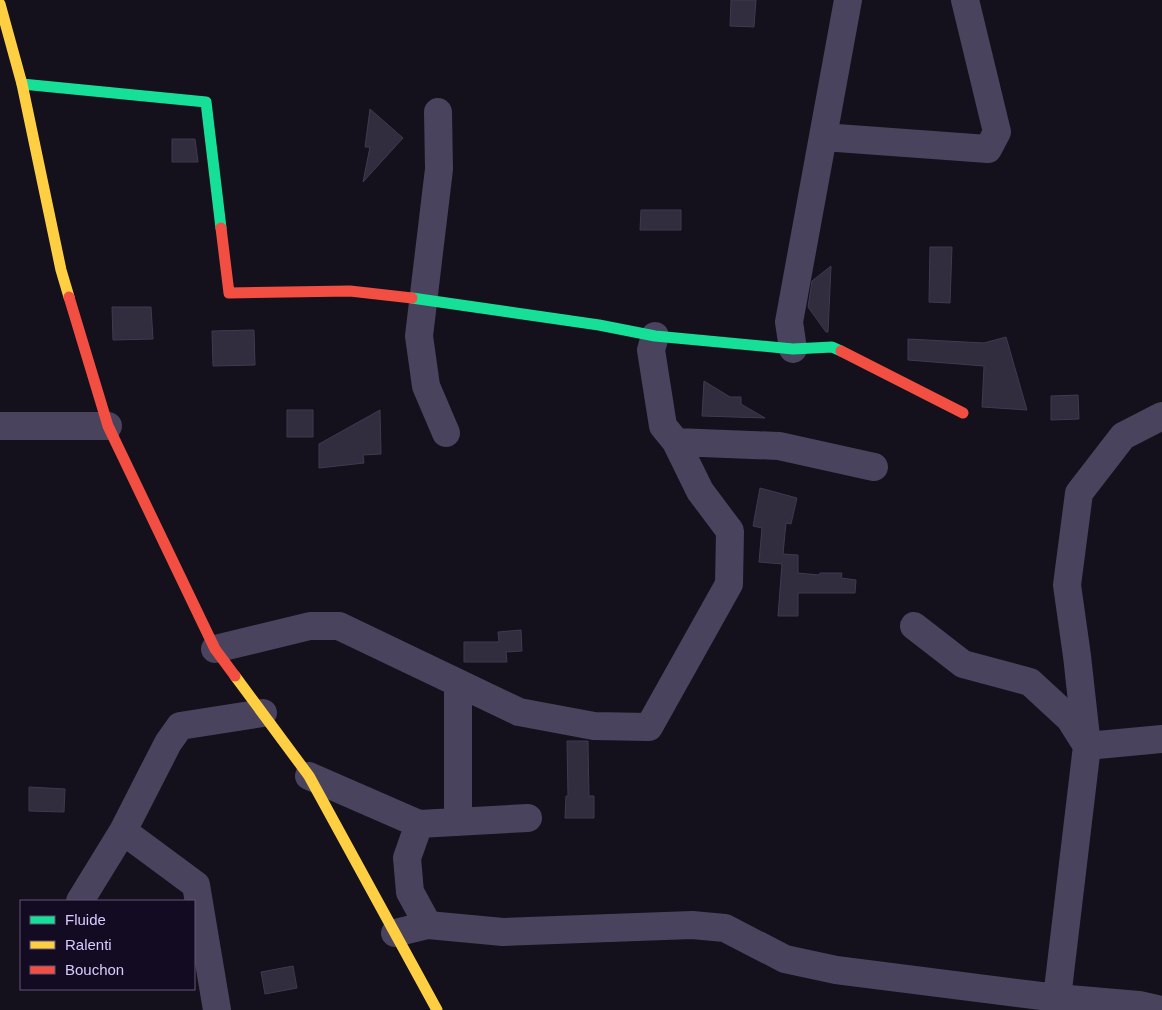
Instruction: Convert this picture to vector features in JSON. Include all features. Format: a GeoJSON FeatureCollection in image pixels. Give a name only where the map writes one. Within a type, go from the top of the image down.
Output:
{"type":"FeatureCollection","features":[{"type":"Feature","properties":{"kind":"street"},"geometry":{"type":"LineString","coordinates":[[793,349],[789,322],[848,0]]}},
{"type":"Feature","properties":{"kind":"street"},"geometry":{"type":"LineString","coordinates":[[823,137],[988,149],[997,132],[965,0]]}},
{"type":"Feature","properties":{"kind":"street"},"geometry":{"type":"LineString","coordinates":[[0,4],[22,84],[61,270],[108,426],[216,649],[309,776],[437,1010]]}},
{"type":"Feature","properties":{"kind":"street"},"geometry":{"type":"LineString","coordinates":[[22,84],[206,102],[229,293],[350,291],[615,328],[655,336],[793,349],[832,348],[963,412]]}},
{"type":"Feature","properties":{"kind":"street"},"geometry":{"type":"LineString","coordinates":[[438,112],[439,169],[419,336],[426,386],[446,433]]}},
{"type":"Feature","properties":{"kind":"street"},"geometry":{"type":"LineString","coordinates":[[216,649],[310,626],[339,626],[519,712],[594,726],[649,728],[728,584],[730,531],[700,491],[676,442],[663,426],[651,350],[655,336]]}},
{"type":"Feature","properties":{"kind":"street"},"geometry":{"type":"LineString","coordinates":[[1057,1004],[1087,746],[1067,585],[1079,493],[1124,436],[1162,416]]}},
{"type":"Feature","properties":{"kind":"street"},"geometry":{"type":"LineString","coordinates":[[0,426],[108,426]]}},
{"type":"Feature","properties":{"kind":"street"},"geometry":{"type":"LineString","coordinates":[[676,442],[779,446],[874,467]]}},
{"type":"Feature","properties":{"kind":"street"},"geometry":{"type":"LineString","coordinates":[[914,626],[963,664],[1030,682],[1070,719],[1087,746]]}},
{"type":"Feature","properties":{"kind":"street"},"geometry":{"type":"LineString","coordinates":[[458,683],[458,822]]}},
{"type":"Feature","properties":{"kind":"street"},"geometry":{"type":"LineString","coordinates":[[81,900],[123,831],[168,743],[180,726],[263,713]]}},
{"type":"Feature","properties":{"kind":"street"},"geometry":{"type":"LineString","coordinates":[[1087,746],[1162,739]]}},
{"type":"Feature","properties":{"kind":"street"},"geometry":{"type":"LineString","coordinates":[[309,776],[419,824],[528,818]]}},
{"type":"Feature","properties":{"kind":"street"},"geometry":{"type":"LineString","coordinates":[[419,824],[407,858],[410,892],[428,925]]}},
{"type":"Feature","properties":{"kind":"street"},"geometry":{"type":"LineString","coordinates":[[123,831],[196,885],[217,1010]]}},
{"type":"Feature","properties":{"kind":"street"},"geometry":{"type":"LineString","coordinates":[[395,933],[428,925],[503,932],[692,925],[724,928],[785,959],[818,966],[1057,1004],[1139,1005],[1161,1010]]}},
{"type":"Feature","properties":{"kind":"building"},"geometry":{"type":"Polygon","coordinates":[[[731,0],[756,0],[754,27],[730,26],[731,0]]]}},
{"type":"Feature","properties":{"kind":"building"},"geometry":{"type":"Polygon","coordinates":[[[370,109],[403,138],[363,182],[370,147],[365,147],[370,109]]]}},
{"type":"Feature","properties":{"kind":"building"},"geometry":{"type":"Polygon","coordinates":[[[172,139],[195,139],[198,162],[172,162],[172,139]]]}},
{"type":"Feature","properties":{"kind":"building"},"geometry":{"type":"Polygon","coordinates":[[[641,210],[681,210],[681,230],[640,230],[641,210]]]}},
{"type":"Feature","properties":{"kind":"building"},"geometry":{"type":"Polygon","coordinates":[[[930,247],[952,247],[950,303],[929,302],[930,247]]]}},
{"type":"Feature","properties":{"kind":"building"},"geometry":{"type":"Polygon","coordinates":[[[831,266],[828,332],[826,332],[808,307],[812,281],[831,266]]]}},
{"type":"Feature","properties":{"kind":"building"},"geometry":{"type":"Polygon","coordinates":[[[112,307],[151,307],[153,339],[113,340],[112,307]]]}},
{"type":"Feature","properties":{"kind":"building"},"geometry":{"type":"Polygon","coordinates":[[[254,330],[255,365],[213,366],[212,331],[254,330]]]}},
{"type":"Feature","properties":{"kind":"building"},"geometry":{"type":"Polygon","coordinates":[[[1006,337],[1027,410],[982,407],[984,366],[908,360],[908,339],[984,343],[1006,337]]]}},
{"type":"Feature","properties":{"kind":"building"},"geometry":{"type":"Polygon","coordinates":[[[704,381],[730,397],[741,397],[741,404],[765,418],[702,416],[704,381]]]}},
{"type":"Feature","properties":{"kind":"building"},"geometry":{"type":"Polygon","coordinates":[[[1078,395],[1079,419],[1051,420],[1051,396],[1078,395]]]}},
{"type":"Feature","properties":{"kind":"building"},"geometry":{"type":"Polygon","coordinates":[[[287,410],[313,410],[313,437],[287,437],[287,410]]]}},
{"type":"Feature","properties":{"kind":"building"},"geometry":{"type":"Polygon","coordinates":[[[380,410],[381,454],[363,455],[364,463],[319,468],[319,444],[380,410]]]}},
{"type":"Feature","properties":{"kind":"building"},"geometry":{"type":"Polygon","coordinates":[[[760,488],[797,498],[791,524],[786,523],[783,554],[798,555],[798,573],[819,575],[820,573],[842,573],[841,578],[856,580],[855,593],[798,593],[798,616],[778,616],[782,564],[759,562],[762,528],[753,526],[760,488]]]}},
{"type":"Feature","properties":{"kind":"building"},"geometry":{"type":"Polygon","coordinates":[[[521,630],[522,651],[506,652],[507,662],[464,662],[464,642],[499,642],[498,632],[521,630]]]}},
{"type":"Feature","properties":{"kind":"building"},"geometry":{"type":"Polygon","coordinates":[[[567,741],[588,741],[589,796],[594,796],[594,818],[565,818],[566,796],[568,796],[567,741]]]}},
{"type":"Feature","properties":{"kind":"building"},"geometry":{"type":"Polygon","coordinates":[[[29,787],[65,789],[64,812],[29,811],[29,787]]]}},
{"type":"Feature","properties":{"kind":"building"},"geometry":{"type":"Polygon","coordinates":[[[293,966],[297,988],[265,994],[261,972],[293,966]]]}},
{"type":"Feature","properties":{"kind":"traffic: fast"},"geometry":{"type":"LineString","coordinates":[[22,84],[206,102],[221,228]]}},
{"type":"Feature","properties":{"kind":"traffic: fast"},"geometry":{"type":"LineString","coordinates":[[412,298],[599,325],[655,336],[793,349],[832,347],[841,351]]}},
{"type":"Feature","properties":{"kind":"traffic: slow"},"geometry":{"type":"LineString","coordinates":[[0,4],[22,84],[61,270],[69,297]]}},
{"type":"Feature","properties":{"kind":"traffic: slow"},"geometry":{"type":"LineString","coordinates":[[235,676],[309,776],[437,1010]]}},
{"type":"Feature","properties":{"kind":"traffic: jam"},"geometry":{"type":"LineString","coordinates":[[221,228],[229,293],[350,291],[412,298]]}},
{"type":"Feature","properties":{"kind":"traffic: jam"},"geometry":{"type":"LineString","coordinates":[[69,297],[108,426],[215,649],[235,676]]}},
{"type":"Feature","properties":{"kind":"traffic: jam"},"geometry":{"type":"LineString","coordinates":[[841,351],[963,413]]}}]}
